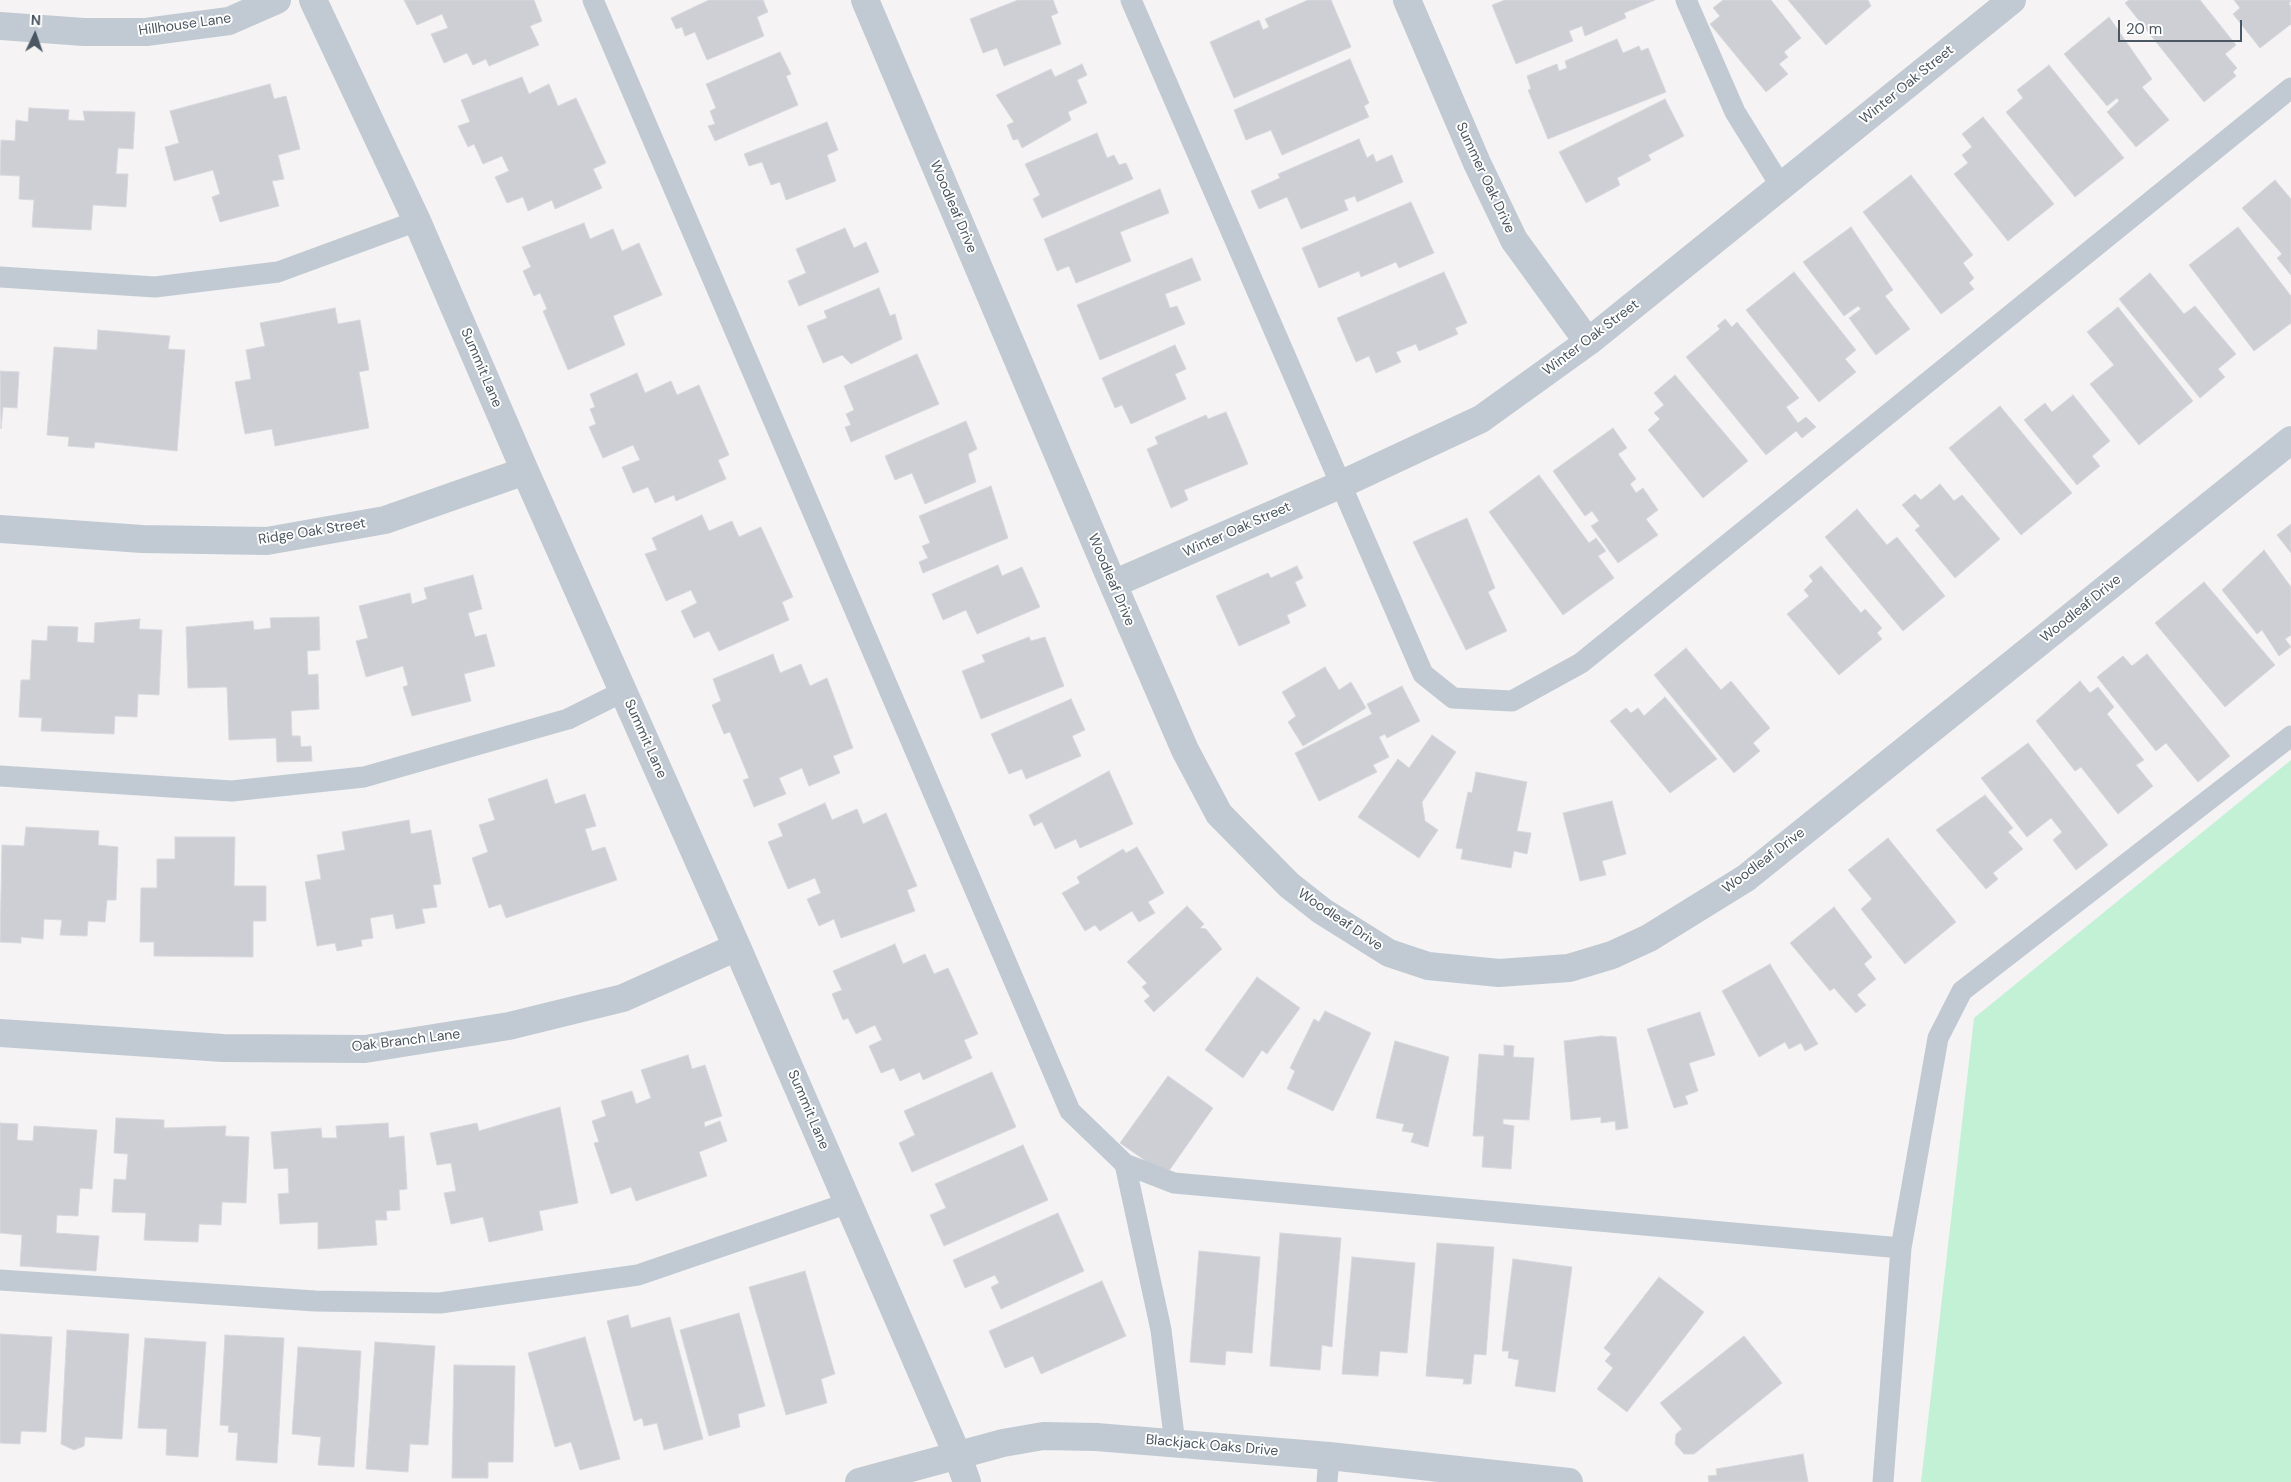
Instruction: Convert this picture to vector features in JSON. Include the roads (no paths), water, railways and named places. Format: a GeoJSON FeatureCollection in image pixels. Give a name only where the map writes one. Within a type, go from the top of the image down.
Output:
{"type":"FeatureCollection","features":[{"type":"Feature","properties":{"kind":"street","name":"Hillhouse Lane"},"geometry":{"type":"LineString","coordinates":[[0,26],[84,32],[146,32],[229,21],[277,0]]}},
{"type":"Feature","properties":{"kind":"street","name":"Summit Lane"},"geometry":{"type":"LineString","coordinates":[[312,0],[417,221],[525,471],[737,947],[957,1454],[967,1482]]}},
{"type":"Feature","properties":{"kind":"street","name":"Woodleaf Drive"},"geometry":{"type":"LineString","coordinates":[[865,0],[1185,750],[1219,814],[1289,885],[1330,916],[1381,948],[1428,966],[1499,973],[1569,968],[1612,955],[1649,938],[1746,878],[2291,440]]}},
{"type":"Feature","properties":{"kind":"street","name":"Summer Oak Drive"},"geometry":{"type":"LineString","coordinates":[[1406,0],[1477,163],[1514,240],[1588,342]]}},
{"type":"Feature","properties":{"kind":"street","name":"Winter Oak Street"},"geometry":{"type":"LineString","coordinates":[[1113,584],[1342,484],[1481,420],[1588,342],[1782,188],[2012,0]]}},
{"type":"Feature","properties":{"kind":"street","name":"Ridge Oak Street"},"geometry":{"type":"LineString","coordinates":[[0,530],[142,539],[267,541],[385,520],[525,471]]}},
{"type":"Feature","properties":{"kind":"street","name":"Oak Branch Lane"},"geometry":{"type":"LineString","coordinates":[[0,1033],[223,1048],[365,1049],[509,1026],[623,998],[737,947]]}},
{"type":"Feature","properties":{"kind":"street","name":"Blackjack Oaks Drive"},"geometry":{"type":"LineString","coordinates":[[859,1482],[957,1454],[1043,1436],[1175,1444],[1328,1469],[1569,1482]]}},
{"type":"Feature","properties":{"kind":"lane"},"geometry":{"type":"LineString","coordinates":[[594,0],[1070,1111],[1125,1164],[1174,1183],[1900,1248]]}},
{"type":"Feature","properties":{"kind":"lane"},"geometry":{"type":"LineString","coordinates":[[1131,0],[1342,484],[1422,674],[1453,698],[1512,701],[1581,663],[2291,88]]}},
{"type":"Feature","properties":{"kind":"lane"},"geometry":{"type":"LineString","coordinates":[[1686,0],[1734,112],[1782,188]]}},
{"type":"Feature","properties":{"kind":"lane"},"geometry":{"type":"LineString","coordinates":[[0,276],[155,287],[278,272],[417,221]]}},
{"type":"Feature","properties":{"kind":"lane"},"geometry":{"type":"LineString","coordinates":[[0,776],[232,791],[364,777],[568,719],[624,691]]}},
{"type":"Feature","properties":{"kind":"lane"},"geometry":{"type":"LineString","coordinates":[[1884,1482],[1900,1248],[1938,1038],[1962,991],[2291,736]]}},
{"type":"Feature","properties":{"kind":"lane"},"geometry":{"type":"LineString","coordinates":[[1125,1164],[1161,1330],[1175,1444]]}},
{"type":"Feature","properties":{"kind":"lane"},"geometry":{"type":"LineString","coordinates":[[0,1280],[315,1301],[440,1302],[638,1275],[848,1203]]}}]}
